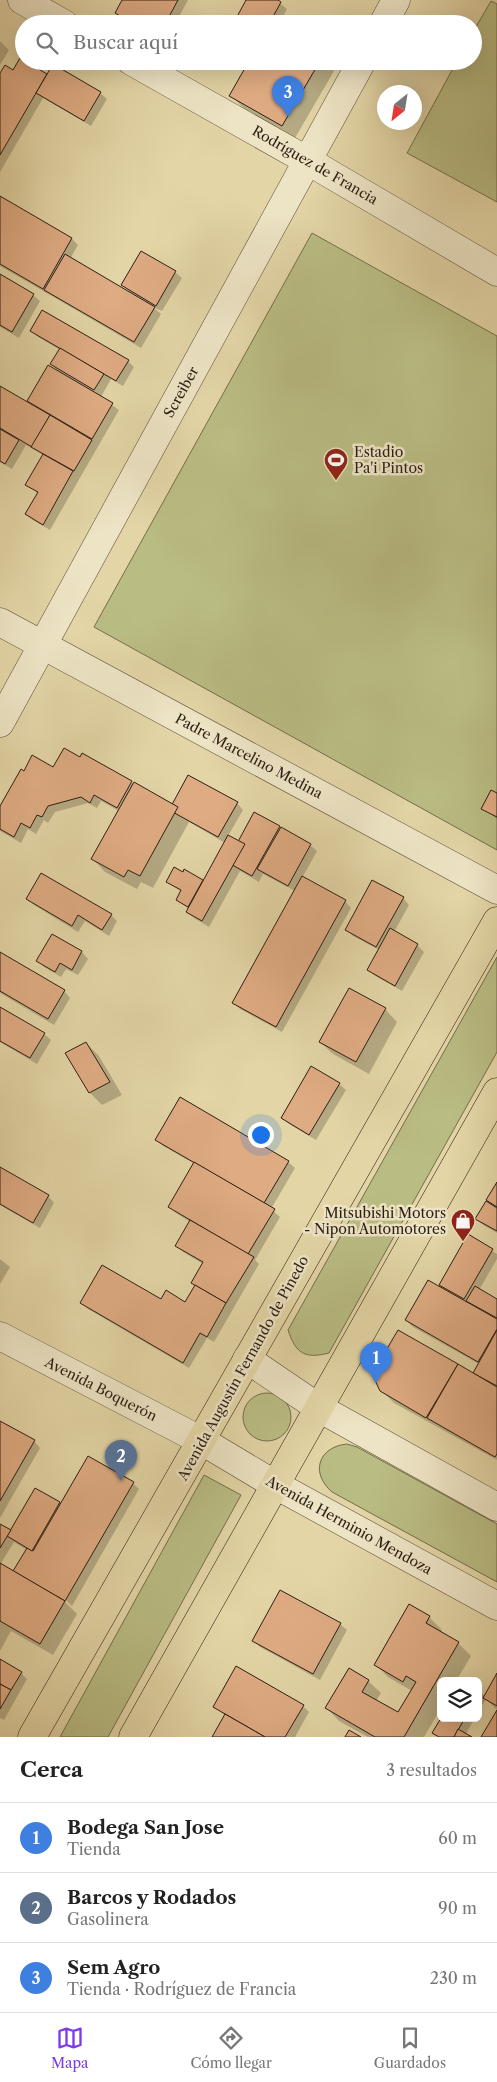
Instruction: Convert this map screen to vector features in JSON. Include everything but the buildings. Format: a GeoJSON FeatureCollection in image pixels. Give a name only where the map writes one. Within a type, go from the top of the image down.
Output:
{"type":"FeatureCollection","features":[{"type":"Feature","properties":{"kind":"highway","name":"Avenida Augustín Fernando de Pinedo"},"geometry":{"type":"LineString","coordinates":[[32,1737],[497,921]]}},
{"type":"Feature","properties":{"kind":"highway"},"geometry":{"type":"LineString","coordinates":[[134,1737],[274,1484],[320,1408],[497,1092]]}},
{"type":"Feature","properties":{"kind":"street"},"geometry":{"type":"LineString","coordinates":[[22,0],[48,15]]}},
{"type":"Feature","properties":{"kind":"street"},"geometry":{"type":"LineString","coordinates":[[388,15],[396,0]]}},
{"type":"Feature","properties":{"kind":"street","name":"Rodríguez de Francia"},"geometry":{"type":"LineString","coordinates":[[147,70],[308,161],[497,272]]}},
{"type":"Feature","properties":{"kind":"street","name":"Screiber"},"geometry":{"type":"LineString","coordinates":[[0,723],[357,70]]}},
{"type":"Feature","properties":{"kind":"street","name":"Padre Marcelino Medina"},"geometry":{"type":"LineString","coordinates":[[0,622],[497,890]]}},
{"type":"Feature","properties":{"kind":"street","name":"Avenida Boquerón"},"geometry":{"type":"LineString","coordinates":[[0,1336],[202,1441]]}},
{"type":"Feature","properties":{"kind":"street"},"geometry":{"type":"LineString","coordinates":[[247,1359],[320,1408],[497,1507]]}},
{"type":"Feature","properties":{"kind":"street","name":"Avenida Herminio Mendoza"},"geometry":{"type":"LineString","coordinates":[[202,1441],[274,1484],[497,1606]]}},
{"type":"Feature","properties":{"kind":"green space"},"geometry":{"type":"Polygon","coordinates":[[[491,1],[497,4],[497,202],[407,153],[420,130],[422,130],[422,125],[452,70],[482,70],[482,16],[491,1]]]}},
{"type":"Feature","properties":{"kind":"green space","name":"Estadio Pa'i Pintos"},"geometry":{"type":"Polygon","coordinates":[[[312,233],[497,336],[497,850],[94,627],[312,233]]]}},
{"type":"Feature","properties":{"kind":"green space"},"geometry":{"type":"Polygon","coordinates":[[[497,957],[497,1052],[329,1353],[308,1355],[303,1353],[294,1345],[288,1330],[497,957]]]}},
{"type":"Feature","properties":{"kind":"green space"},"geometry":{"type":"Polygon","coordinates":[[[262,1393],[272,1393],[284,1400],[291,1412],[291,1422],[284,1434],[272,1441],[262,1441],[254,1437],[247,1430],[243,1422],[243,1412],[247,1404],[254,1397],[262,1393]]]}},
{"type":"Feature","properties":{"kind":"green space"},"geometry":{"type":"Polygon","coordinates":[[[347,1444],[357,1447],[497,1524],[497,1582],[332,1492],[325,1485],[321,1477],[320,1462],[329,1450],[347,1444]]]}},
{"type":"Feature","properties":{"kind":"green space"},"geometry":{"type":"Polygon","coordinates":[[[204,1475],[241,1495],[108,1737],[60,1737],[204,1475]]]}},
{"type":"Feature","properties":{"kind":"place","name":"Sem Agro"},"geometry":{"type":"Point","coordinates":[288,117]}},
{"type":"Feature","properties":{"kind":"place","name":"Estadio Pa'i Pintos"},"geometry":{"type":"Point","coordinates":[336,481]}},
{"type":"Feature","properties":{"kind":"place","name":"Mitsubishi Motors - Nipon Automotores"},"geometry":{"type":"Point","coordinates":[463,1242]}},
{"type":"Feature","properties":{"kind":"place","name":"Bodega San Jose"},"geometry":{"type":"Point","coordinates":[376,1383]}},
{"type":"Feature","properties":{"kind":"place","name":"Barcos y Rodados"},"geometry":{"type":"Point","coordinates":[121,1481]}}]}
